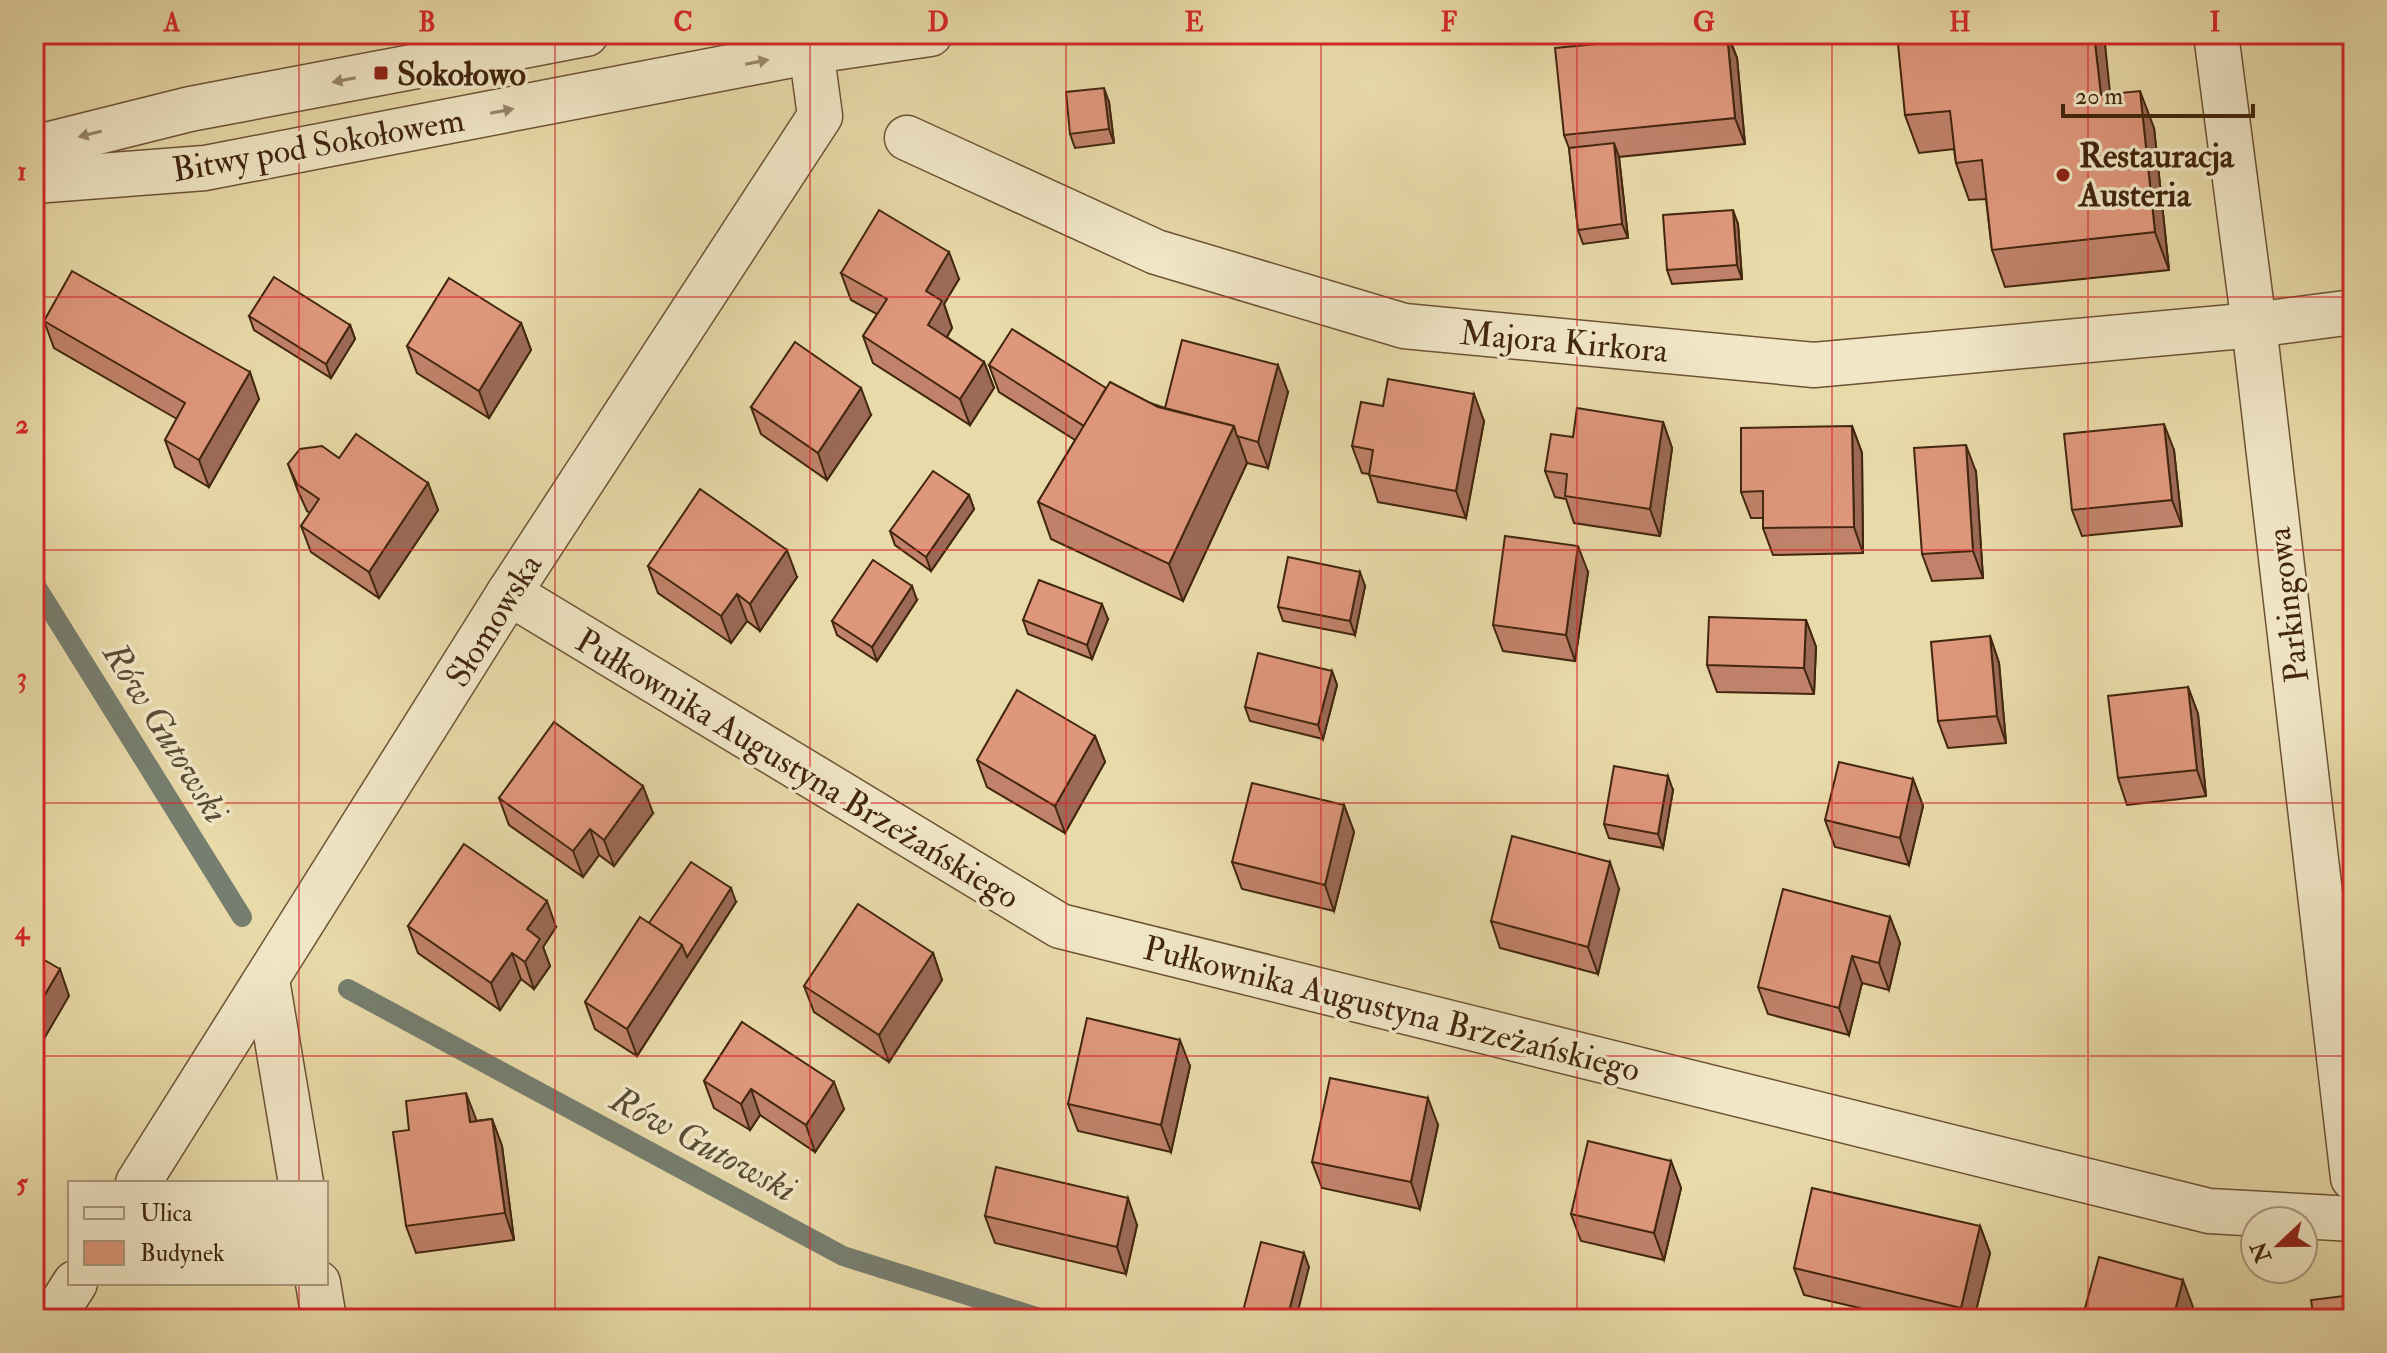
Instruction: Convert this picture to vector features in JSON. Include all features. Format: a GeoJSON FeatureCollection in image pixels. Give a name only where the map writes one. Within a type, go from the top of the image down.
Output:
{"type":"FeatureCollection","features":[{"type":"Feature","properties":{"kind":"street","name":"Bitwy pod Sokołowem"},"geometry":{"type":"LineString","coordinates":[[34,148],[190,109],[586,34]]}},
{"type":"Feature","properties":{"kind":"street","name":"Bitwy pod Sokołowem"},"geometry":{"type":"LineString","coordinates":[[34,181],[205,168],[811,42],[930,34]]}},
{"type":"Feature","properties":{"kind":"street","name":"Parkingowa"},"geometry":{"type":"LineString","coordinates":[[2216,34],[2254,325],[2353,1178]]}},
{"type":"Feature","properties":{"kind":"street","name":"Słomowska"},"geometry":{"type":"LineString","coordinates":[[139,1181],[509,593],[820,116],[811,42]]}},
{"type":"Feature","properties":{"kind":"street","name":"Majora Kirkora"},"geometry":{"type":"LineString","coordinates":[[907,138],[1156,252],[1404,326],[1814,365],[2254,325],[2353,312]]}},
{"type":"Feature","properties":{"kind":"street","name":"Pułkownika Augustyna Brzeżańskiego"},"geometry":{"type":"LineString","coordinates":[[509,593],[1060,926],[2209,1211],[2353,1219]]}},
{"type":"Feature","properties":{"kind":"street"},"geometry":{"type":"LineString","coordinates":[[267,980],[301,1181]]}},
{"type":"Feature","properties":{"kind":"street"},"geometry":{"type":"LineString","coordinates":[[52,1319],[74,1285]]}},
{"type":"Feature","properties":{"kind":"street"},"geometry":{"type":"LineString","coordinates":[[318,1285],[324,1319]]}},
{"type":"Feature","properties":{"kind":"building"},"geometry":{"type":"Polygon","coordinates":[[[1727,34],[1735,118],[1564,135],[1555,48],[1727,34]]]}},
{"type":"Feature","properties":{"kind":"building","name":"Restauracja Austeria"},"geometry":{"type":"Polygon","coordinates":[[[1897,34],[2094,34],[2101,95],[2140,91],[2155,232],[1992,250],[1982,160],[1956,163],[1950,111],[1905,115],[1897,34]]]}},
{"type":"Feature","properties":{"kind":"building"},"geometry":{"type":"Polygon","coordinates":[[[1104,88],[1109,129],[1070,134],[1066,92],[1104,88]]]}},
{"type":"Feature","properties":{"kind":"building"},"geometry":{"type":"Polygon","coordinates":[[[1614,143],[1622,224],[1578,230],[1569,148],[1614,143]]]}},
{"type":"Feature","properties":{"kind":"building"},"geometry":{"type":"Polygon","coordinates":[[[879,210],[949,252],[926,291],[942,301],[928,325],[984,362],[960,399],[863,336],[887,299],[841,273],[879,210]]]}},
{"type":"Feature","properties":{"kind":"building"},"geometry":{"type":"Polygon","coordinates":[[[1733,210],[1737,265],[1667,270],[1663,215],[1733,210]]]}},
{"type":"Feature","properties":{"kind":"building"},"geometry":{"type":"Polygon","coordinates":[[[72,271],[250,372],[199,460],[165,440],[185,403],[44,321],[72,271]]]}},
{"type":"Feature","properties":{"kind":"building"},"geometry":{"type":"Polygon","coordinates":[[[274,277],[350,325],[326,364],[249,316],[274,277]]]}},
{"type":"Feature","properties":{"kind":"building"},"geometry":{"type":"Polygon","coordinates":[[[449,278],[521,323],[479,391],[407,346],[449,278]]]}},
{"type":"Feature","properties":{"kind":"building"},"geometry":{"type":"Polygon","coordinates":[[[1012,329],[1106,388],[1084,426],[989,365],[1012,329]]]}},
{"type":"Feature","properties":{"kind":"building"},"geometry":{"type":"Polygon","coordinates":[[[1182,340],[1278,365],[1258,442],[1237,436],[1234,426],[1165,408],[1182,340]]]}},
{"type":"Feature","properties":{"kind":"building"},"geometry":{"type":"Polygon","coordinates":[[[795,342],[861,388],[818,453],[751,407],[795,342]]]}},
{"type":"Feature","properties":{"kind":"building"},"geometry":{"type":"Polygon","coordinates":[[[1388,379],[1474,394],[1456,491],[1369,475],[1373,450],[1352,446],[1361,402],[1383,406],[1388,379]]]}},
{"type":"Feature","properties":{"kind":"building"},"geometry":{"type":"Polygon","coordinates":[[[1110,382],[1158,407],[1234,426],[1169,564],[1038,502],[1110,382]]]}},
{"type":"Feature","properties":{"kind":"building"},"geometry":{"type":"Polygon","coordinates":[[[2350,405],[2353,405],[2353,435],[2350,405]]]}},
{"type":"Feature","properties":{"kind":"building"},"geometry":{"type":"Polygon","coordinates":[[[1577,408],[1663,422],[1650,509],[1565,496],[1567,474],[1545,471],[1551,434],[1573,437],[1577,408]]]}},
{"type":"Feature","properties":{"kind":"building"},"geometry":{"type":"Polygon","coordinates":[[[2164,424],[2172,500],[2072,510],[2064,434],[2164,424]]]}},
{"type":"Feature","properties":{"kind":"building"},"geometry":{"type":"Polygon","coordinates":[[[1852,426],[1854,527],[1763,528],[1763,491],[1741,492],[1741,428],[1852,426]]]}},
{"type":"Feature","properties":{"kind":"building"},"geometry":{"type":"Polygon","coordinates":[[[356,434],[428,483],[369,572],[301,526],[319,499],[297,484],[288,464],[300,449],[322,446],[339,458],[356,434]]]}},
{"type":"Feature","properties":{"kind":"building"},"geometry":{"type":"Polygon","coordinates":[[[1966,445],[1973,551],[1922,554],[1914,448],[1966,445]]]}},
{"type":"Feature","properties":{"kind":"building"},"geometry":{"type":"Polygon","coordinates":[[[933,471],[969,495],[926,557],[890,531],[933,471]]]}},
{"type":"Feature","properties":{"kind":"building"},"geometry":{"type":"Polygon","coordinates":[[[700,489],[787,550],[750,604],[737,594],[721,616],[648,566],[700,489]]]}},
{"type":"Feature","properties":{"kind":"building"},"geometry":{"type":"Polygon","coordinates":[[[1505,536],[1578,546],[1566,635],[1493,625],[1505,536]]]}},
{"type":"Feature","properties":{"kind":"building"},"geometry":{"type":"Polygon","coordinates":[[[1288,557],[1360,572],[1350,621],[1278,607],[1288,557]]]}},
{"type":"Feature","properties":{"kind":"building"},"geometry":{"type":"Polygon","coordinates":[[[873,560],[912,586],[872,647],[832,621],[873,560]]]}},
{"type":"Feature","properties":{"kind":"building"},"geometry":{"type":"Polygon","coordinates":[[[1039,580],[1102,604],[1087,645],[1023,620],[1039,580]]]}},
{"type":"Feature","properties":{"kind":"building"},"geometry":{"type":"Polygon","coordinates":[[[1709,617],[1806,620],[1804,668],[1707,665],[1709,617]]]}},
{"type":"Feature","properties":{"kind":"building"},"geometry":{"type":"Polygon","coordinates":[[[1990,636],[1997,716],[1938,721],[1931,642],[1990,636]]]}},
{"type":"Feature","properties":{"kind":"building"},"geometry":{"type":"Polygon","coordinates":[[[1258,653],[1332,671],[1318,725],[1245,707],[1258,653]]]}},
{"type":"Feature","properties":{"kind":"building"},"geometry":{"type":"Polygon","coordinates":[[[2188,687],[2197,770],[2118,778],[2108,696],[2188,687]]]}},
{"type":"Feature","properties":{"kind":"building"},"geometry":{"type":"Polygon","coordinates":[[[1017,690],[1095,736],[1055,806],[977,760],[1017,690]]]}},
{"type":"Feature","properties":{"kind":"building"},"geometry":{"type":"Polygon","coordinates":[[[554,722],[643,786],[604,840],[590,829],[573,851],[499,798],[554,722]]]}},
{"type":"Feature","properties":{"kind":"building"},"geometry":{"type":"Polygon","coordinates":[[[1839,762],[1913,779],[1900,838],[1825,820],[1839,762]]]}},
{"type":"Feature","properties":{"kind":"building"},"geometry":{"type":"Polygon","coordinates":[[[1614,766],[1668,776],[1658,834],[1604,824],[1614,766]]]}},
{"type":"Feature","properties":{"kind":"building"},"geometry":{"type":"Polygon","coordinates":[[[1252,783],[1344,805],[1325,885],[1232,862],[1252,783]]]}},
{"type":"Feature","properties":{"kind":"building"},"geometry":{"type":"Polygon","coordinates":[[[1512,836],[1610,862],[1588,947],[1491,921],[1512,836]]]}},
{"type":"Feature","properties":{"kind":"building"},"geometry":{"type":"Polygon","coordinates":[[[464,844],[547,901],[527,929],[540,939],[525,962],[512,953],[491,983],[408,926],[464,844]]]}},
{"type":"Feature","properties":{"kind":"building"},"geometry":{"type":"Polygon","coordinates":[[[691,862],[731,888],[687,957],[682,945],[649,923],[691,862]]]}},
{"type":"Feature","properties":{"kind":"building"},"geometry":{"type":"Polygon","coordinates":[[[1783,889],[1890,917],[1879,963],[1852,956],[1839,1008],[1758,987],[1783,889]]]}},
{"type":"Feature","properties":{"kind":"building"},"geometry":{"type":"Polygon","coordinates":[[[858,904],[933,953],[879,1035],[804,986],[858,904]]]}},
{"type":"Feature","properties":{"kind":"building"},"geometry":{"type":"Polygon","coordinates":[[[640,917],[682,945],[627,1029],[585,1002],[640,917]]]}},
{"type":"Feature","properties":{"kind":"building"},"geometry":{"type":"Polygon","coordinates":[[[34,954],[60,969],[34,1013],[34,954]]]}},
{"type":"Feature","properties":{"kind":"building"},"geometry":{"type":"Polygon","coordinates":[[[1087,1018],[1180,1040],[1161,1125],[1068,1104],[1087,1018]]]}},
{"type":"Feature","properties":{"kind":"building"},"geometry":{"type":"Polygon","coordinates":[[[742,1022],[834,1082],[806,1125],[751,1089],[741,1104],[704,1081],[742,1022]]]}},
{"type":"Feature","properties":{"kind":"building"},"geometry":{"type":"Polygon","coordinates":[[[1330,1078],[1428,1098],[1411,1182],[1312,1162],[1330,1078]]]}},
{"type":"Feature","properties":{"kind":"building"},"geometry":{"type":"Polygon","coordinates":[[[466,1093],[470,1122],[492,1119],[505,1213],[406,1226],[393,1132],[409,1130],[406,1101],[466,1093]]]}},
{"type":"Feature","properties":{"kind":"building"},"geometry":{"type":"Polygon","coordinates":[[[1588,1141],[1671,1161],[1654,1233],[1571,1214],[1588,1141]]]}},
{"type":"Feature","properties":{"kind":"building"},"geometry":{"type":"Polygon","coordinates":[[[996,1167],[1128,1198],[1117,1247],[985,1216],[996,1167]]]}},
{"type":"Feature","properties":{"kind":"building"},"geometry":{"type":"Polygon","coordinates":[[[1812,1188],[1980,1226],[1961,1308],[1794,1268],[1812,1188]]]}},
{"type":"Feature","properties":{"kind":"building"},"geometry":{"type":"Polygon","coordinates":[[[1261,1242],[1304,1253],[1287,1319],[1257,1319],[1242,1315],[1261,1242]]]}},
{"type":"Feature","properties":{"kind":"building"},"geometry":{"type":"Polygon","coordinates":[[[2099,1257],[2183,1280],[2173,1319],[2082,1319],[2099,1257]]]}},
{"type":"Feature","properties":{"kind":"building"},"geometry":{"type":"Polygon","coordinates":[[[2353,1295],[2353,1319],[2314,1319],[2311,1300],[2353,1295]]]}},
{"type":"Feature","properties":{"kind":"building"},"geometry":{"type":"Polygon","coordinates":[[[1523,1309],[1570,1319],[1521,1319],[1523,1309]]]}},
{"type":"Feature","properties":{"kind":"waterway","name":"Rów Gutowski"},"geometry":{"type":"LineString","coordinates":[[34,583],[242,917]]}},
{"type":"Feature","properties":{"kind":"waterway","name":"Rów Gutowski"},"geometry":{"type":"LineString","coordinates":[[348,989],[843,1256],[1043,1319]]}},
{"type":"Feature","properties":{"kind":"place","name":"Sokołowo"},"geometry":{"type":"Point","coordinates":[381,73]}},
{"type":"Feature","properties":{"kind":"place","name":"Restauracja Austeria"},"geometry":{"type":"Point","coordinates":[2063,175]}}]}
